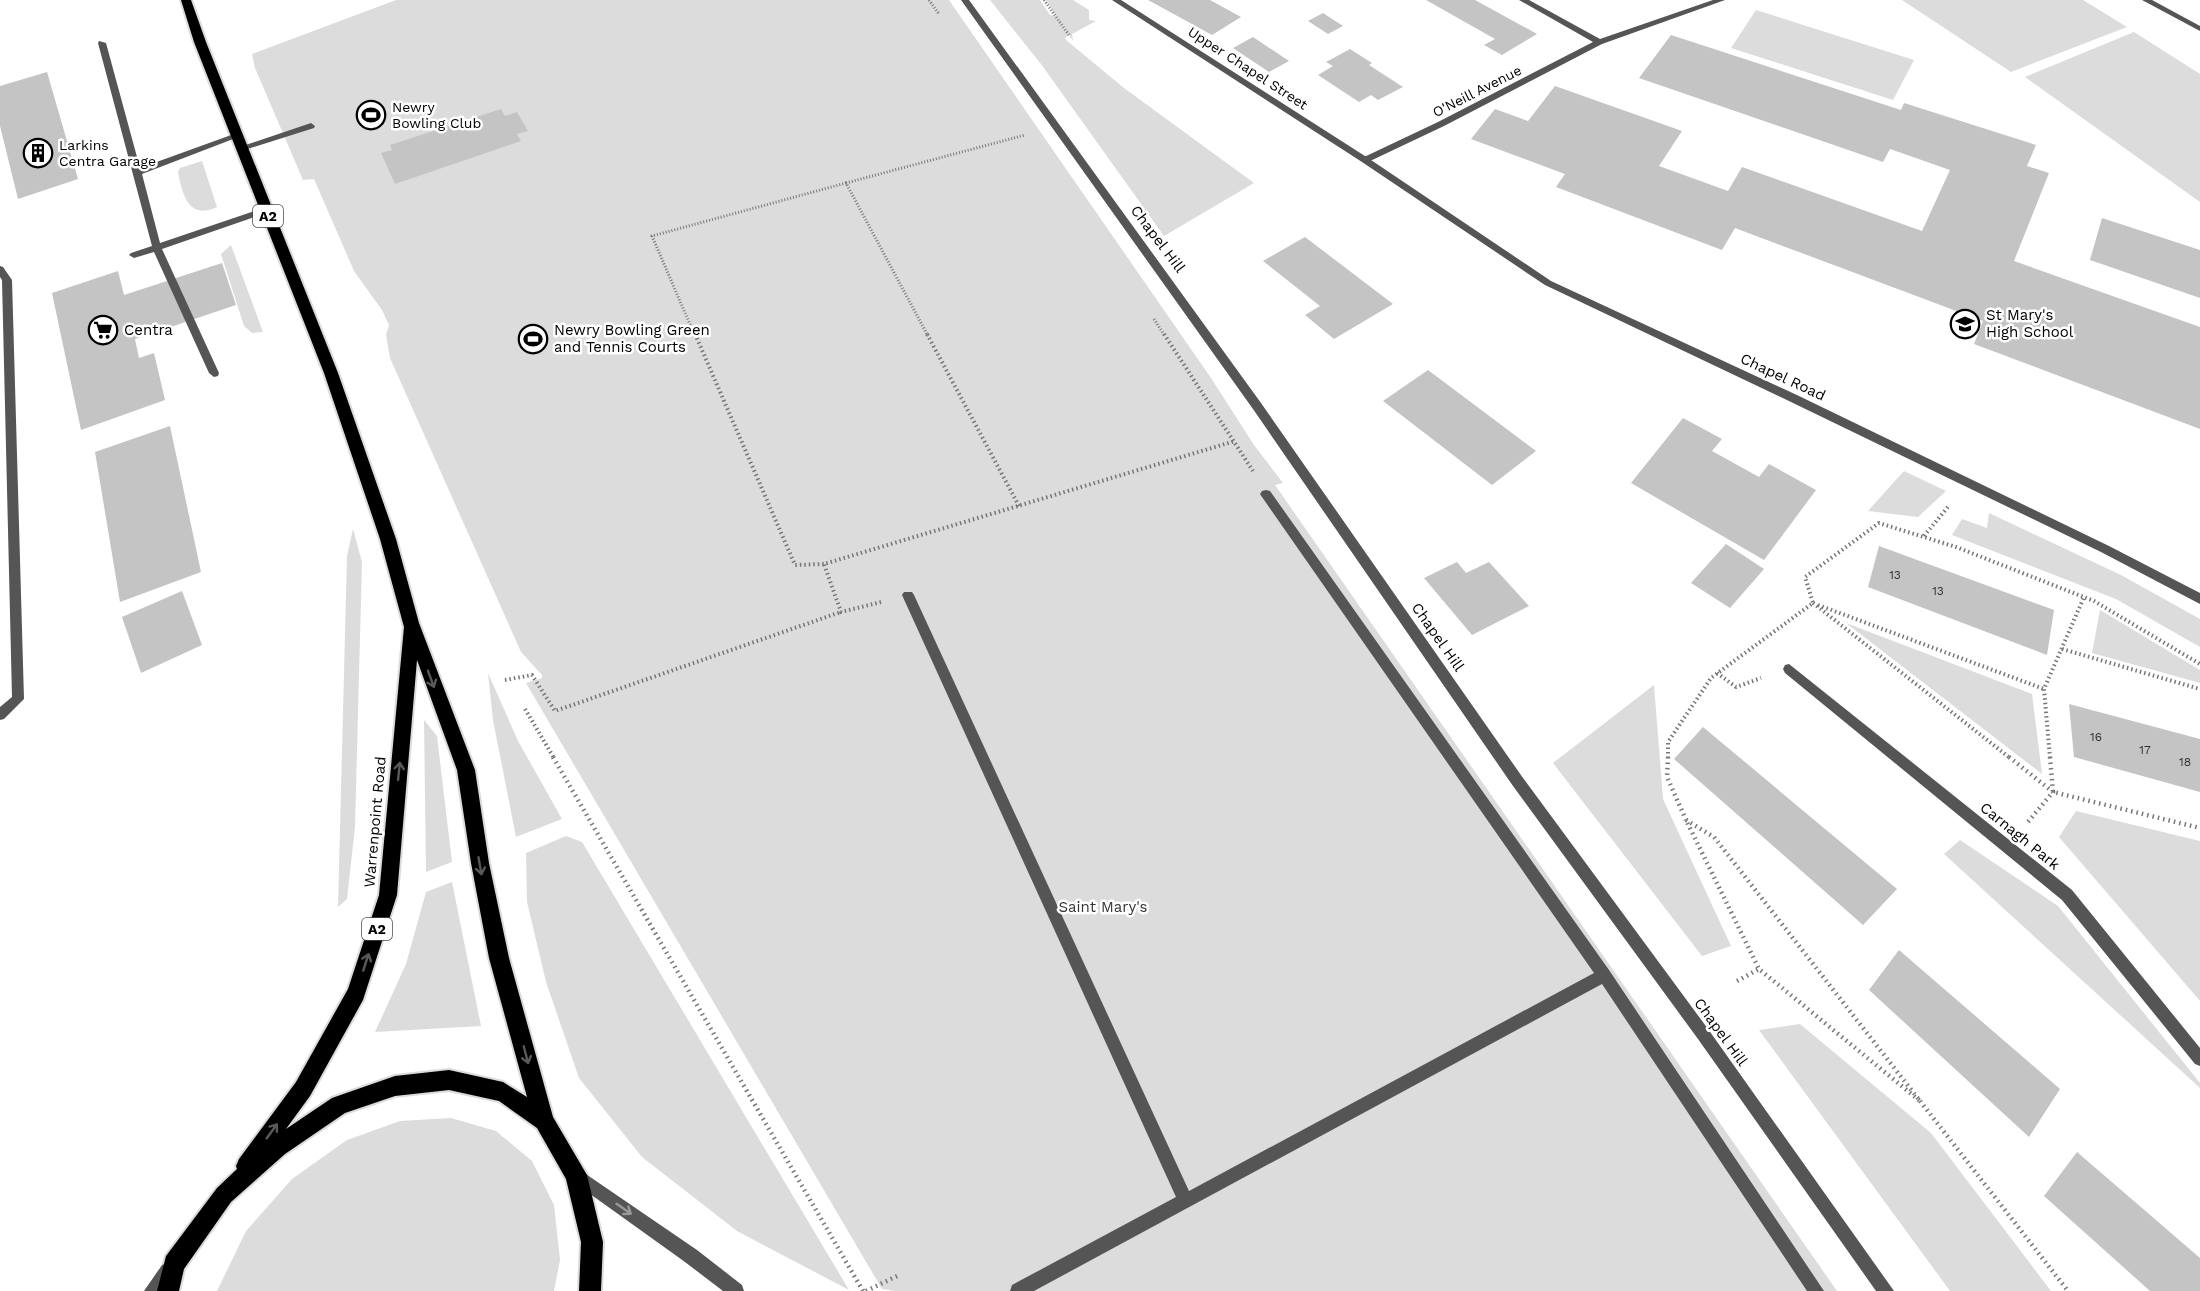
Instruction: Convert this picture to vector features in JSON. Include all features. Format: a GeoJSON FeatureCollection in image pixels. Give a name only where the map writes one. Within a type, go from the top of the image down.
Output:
{"type":"FeatureCollection","features":[{"type":"Feature","properties":{"kind":"highway","name":"A2"},"geometry":{"type":"LineString","coordinates":[[186,0],[200,42],[266,210]]}},
{"type":"Feature","properties":{"kind":"highway","name":"Warrenpoint Road"},"geometry":{"type":"LineString","coordinates":[[266,210],[331,373],[388,539],[411,624],[466,770],[480,863],[499,958],[544,1121]]}},
{"type":"Feature","properties":{"kind":"highway","name":"Warrenpoint Road"},"geometry":{"type":"LineString","coordinates":[[225,1195],[303,1089],[351,1003],[388,895],[411,624]]}},
{"type":"Feature","properties":{"kind":"highway","name":"A2"},"geometry":{"type":"LineString","coordinates":[[168,1291],[174,1264],[225,1195],[278,1147],[339,1105],[395,1086],[449,1080],[503,1092],[544,1121],[576,1175],[592,1242],[590,1291]]}},
{"type":"Feature","properties":{"kind":"street","name":"Chapel Hill"},"geometry":{"type":"LineString","coordinates":[[965,0],[1237,377],[1518,782],[1703,1034],[1886,1291]]}},
{"type":"Feature","properties":{"kind":"street","name":"Upper Chapel Street"},"geometry":{"type":"LineString","coordinates":[[1116,0],[1365,160]]}},
{"type":"Feature","properties":{"kind":"street"},"geometry":{"type":"LineString","coordinates":[[1523,0],[1599,42]]}},
{"type":"Feature","properties":{"kind":"street","name":"O'Neill Avenue"},"geometry":{"type":"LineString","coordinates":[[1365,160],[1441,124],[1599,42],[1721,0]]}},
{"type":"Feature","properties":{"kind":"street"},"geometry":{"type":"LineString","coordinates":[[2146,0],[2200,28]]}},
{"type":"Feature","properties":{"kind":"street"},"geometry":{"type":"LineString","coordinates":[[102,43],[157,248],[214,373]]}},
{"type":"Feature","properties":{"kind":"street"},"geometry":{"type":"LineString","coordinates":[[137,172],[239,142],[310,126]]}},
{"type":"Feature","properties":{"kind":"street","name":"Chapel Road"},"geometry":{"type":"LineString","coordinates":[[1365,160],[1548,283],[2105,549],[2200,599]]}},
{"type":"Feature","properties":{"kind":"street"},"geometry":{"type":"LineString","coordinates":[[134,255],[266,210]]}},
{"type":"Feature","properties":{"kind":"street"},"geometry":{"type":"LineString","coordinates":[[0,269],[7,280],[18,699],[0,715]]}},
{"type":"Feature","properties":{"kind":"street"},"geometry":{"type":"LineString","coordinates":[[1266,494],[1604,975],[1816,1291]]}},
{"type":"Feature","properties":{"kind":"street"},"geometry":{"type":"LineString","coordinates":[[908,595],[1185,1200]]}},
{"type":"Feature","properties":{"kind":"street","name":"Carnagh Park"},"geometry":{"type":"LineString","coordinates":[[1789,669],[2067,895],[2200,1059]]}},
{"type":"Feature","properties":{"kind":"street"},"geometry":{"type":"LineString","coordinates":[[1018,1291],[1604,975]]}},
{"type":"Feature","properties":{"kind":"street"},"geometry":{"type":"LineString","coordinates":[[576,1175],[692,1256],[736,1291]]}},
{"type":"Feature","properties":{"kind":"street"},"geometry":{"type":"LineString","coordinates":[[152,1291],[174,1264]]}},
{"type":"Feature","properties":{"kind":"path"},"geometry":{"type":"LineString","coordinates":[[1044,0],[1069,35]]}},
{"type":"Feature","properties":{"kind":"path"},"geometry":{"type":"LineString","coordinates":[[1025,135],[652,237],[795,566],[824,564],[1235,441]]}},
{"type":"Feature","properties":{"kind":"path"},"geometry":{"type":"LineString","coordinates":[[846,183],[1018,506]]}},
{"type":"Feature","properties":{"kind":"path"},"geometry":{"type":"LineString","coordinates":[[1924,536],[1949,505]]}},
{"type":"Feature","properties":{"kind":"path"},"geometry":{"type":"LineString","coordinates":[[2200,664],[2084,597],[1956,547],[1879,523],[1805,577],[1813,603],[2053,792],[2200,828]]}},
{"type":"Feature","properties":{"kind":"path"},"geometry":{"type":"LineString","coordinates":[[824,564],[841,612]]}},
{"type":"Feature","properties":{"kind":"path"},"geometry":{"type":"LineString","coordinates":[[505,680],[532,675],[555,711],[841,612],[908,595]]}},
{"type":"Feature","properties":{"kind":"path"},"geometry":{"type":"LineString","coordinates":[[2007,846],[2053,792],[2044,689],[2084,597]]}},
{"type":"Feature","properties":{"kind":"path"},"geometry":{"type":"LineString","coordinates":[[1813,603],[1711,678],[1668,742],[1667,777],[1759,969],[1920,1101]]}},
{"type":"Feature","properties":{"kind":"path"},"geometry":{"type":"LineString","coordinates":[[1813,603],[2044,689]]}},
{"type":"Feature","properties":{"kind":"path"},"geometry":{"type":"LineString","coordinates":[[2062,650],[2200,689]]}},
{"type":"Feature","properties":{"kind":"path"},"geometry":{"type":"LineString","coordinates":[[1717,673],[1736,687],[1789,669]]}},
{"type":"Feature","properties":{"kind":"path"},"geometry":{"type":"LineString","coordinates":[[525,709],[864,1291],[899,1275]]}},
{"type":"Feature","properties":{"kind":"path"},"geometry":{"type":"LineString","coordinates":[[1686,820],[1714,837],[2068,1291]]}},
{"type":"Feature","properties":{"kind":"path"},"geometry":{"type":"LineString","coordinates":[[1737,981],[1759,969]]}},
{"type":"Feature","properties":{"kind":"green space","name":"Saint Mary's"},"geometry":{"type":"Polygon","coordinates":[[[396,0],[949,0],[1211,378],[1254,445],[1283,483],[1275,485],[1837,1291],[895,1291],[882,1289],[526,683],[542,678],[542,675],[521,652],[390,358],[386,335],[389,325],[382,310],[354,271],[314,179],[303,180],[255,68],[252,54],[396,0]]]}},
{"type":"Feature","properties":{"kind":"green space"},"geometry":{"type":"Polygon","coordinates":[[[990,0],[1040,0],[1050,15],[1056,16],[1046,0],[1073,0],[1089,10],[1089,20],[1096,21],[1072,34],[1073,41],[1069,35],[1065,38],[1066,40],[1124,88],[1254,183],[1164,236],[1041,64],[990,0]]]}},
{"type":"Feature","properties":{"kind":"green space"},"geometry":{"type":"Polygon","coordinates":[[[1902,0],[2083,0],[2127,27],[2011,72],[1902,0]]]}},
{"type":"Feature","properties":{"kind":"green space"},"geometry":{"type":"Polygon","coordinates":[[[1756,10],[1914,60],[1893,100],[1731,48],[1756,10]]]}},
{"type":"Feature","properties":{"kind":"green space"},"geometry":{"type":"Polygon","coordinates":[[[2134,32],[2200,74],[2200,202],[2025,77],[2134,32]]]}},
{"type":"Feature","properties":{"kind":"green space"},"geometry":{"type":"Polygon","coordinates":[[[202,161],[217,207],[207,210],[193,208],[188,203],[178,172],[180,168],[202,161]]]}},
{"type":"Feature","properties":{"kind":"green space"},"geometry":{"type":"Polygon","coordinates":[[[231,245],[263,332],[252,333],[244,326],[221,254],[231,245]]]}},
{"type":"Feature","properties":{"kind":"green space"},"geometry":{"type":"Polygon","coordinates":[[[1904,471],[1946,491],[1918,517],[1868,511],[1904,471]]]}},
{"type":"Feature","properties":{"kind":"green space"},"geometry":{"type":"Polygon","coordinates":[[[1989,513],[2121,575],[2200,619],[2200,647],[2116,599],[1952,535],[1962,519],[1987,528],[1989,513]]]}},
{"type":"Feature","properties":{"kind":"green space"},"geometry":{"type":"Polygon","coordinates":[[[353,529],[362,562],[355,827],[347,899],[338,907],[347,556],[353,529]]]}},
{"type":"Feature","properties":{"kind":"green space"},"geometry":{"type":"Polygon","coordinates":[[[2100,610],[2200,670],[2200,683],[2092,653],[2100,610]]]}},
{"type":"Feature","properties":{"kind":"green space"},"geometry":{"type":"Polygon","coordinates":[[[1846,623],[2032,694],[2042,774],[1846,623]]]}},
{"type":"Feature","properties":{"kind":"green space"},"geometry":{"type":"Polygon","coordinates":[[[488,673],[518,741],[562,819],[516,837],[493,720],[488,673]]]}},
{"type":"Feature","properties":{"kind":"green space"},"geometry":{"type":"Polygon","coordinates":[[[1654,685],[1663,799],[1731,946],[1702,956],[1553,763],[1654,685]]]}},
{"type":"Feature","properties":{"kind":"green space"},"geometry":{"type":"Polygon","coordinates":[[[424,720],[437,736],[452,862],[426,872],[424,720]]]}},
{"type":"Feature","properties":{"kind":"green space"},"geometry":{"type":"Polygon","coordinates":[[[2076,811],[2200,841],[2200,1001],[2059,837],[2076,811]]]}},
{"type":"Feature","properties":{"kind":"green space"},"geometry":{"type":"Polygon","coordinates":[[[566,836],[582,842],[849,1290],[737,1231],[642,1157],[579,1078],[546,982],[527,902],[526,853],[566,836]]]}},
{"type":"Feature","properties":{"kind":"green space"},"geometry":{"type":"Polygon","coordinates":[[[1960,840],[2058,906],[2200,1083],[2200,1088],[1944,854],[1960,840]]]}},
{"type":"Feature","properties":{"kind":"green space"},"geometry":{"type":"Polygon","coordinates":[[[452,882],[481,1026],[375,1032],[406,964],[426,892],[452,882]]]}},
{"type":"Feature","properties":{"kind":"green space"},"geometry":{"type":"Polygon","coordinates":[[[1800,1024],[1931,1133],[2051,1291],[1950,1291],[1759,1030],[1800,1024]]]}},
{"type":"Feature","properties":{"kind":"green space"},"geometry":{"type":"Polygon","coordinates":[[[451,1118],[496,1131],[532,1161],[554,1205],[560,1260],[554,1291],[217,1291],[246,1231],[292,1179],[347,1140],[400,1121],[451,1118]]]}},
{"type":"Feature","properties":{"kind":"building"},"geometry":{"type":"Polygon","coordinates":[[[1148,0],[1210,0],[1241,17],[1212,35],[1148,0]]]}},
{"type":"Feature","properties":{"kind":"building"},"geometry":{"type":"Polygon","coordinates":[[[1426,0],[1475,0],[1537,34],[1502,55],[1484,45],[1495,39],[1426,0]]]}},
{"type":"Feature","properties":{"kind":"building"},"geometry":{"type":"Polygon","coordinates":[[[1323,13],[1343,26],[1328,34],[1308,21],[1323,13]]]}},
{"type":"Feature","properties":{"kind":"building"},"geometry":{"type":"Polygon","coordinates":[[[1671,35],[1901,110],[1904,103],[2036,145],[2027,166],[2049,173],[2014,261],[2200,327],[2200,429],[1974,344],[1983,321],[1735,228],[1722,250],[1556,187],[1565,174],[1471,139],[1495,109],[1528,121],[1555,86],[1682,131],[1659,166],[1728,191],[1742,167],[1922,231],[1950,170],[1890,149],[1883,162],[1639,78],[1671,35]]]}},
{"type":"Feature","properties":{"kind":"building"},"geometry":{"type":"Polygon","coordinates":[[[1253,37],[1289,61],[1269,72],[1233,48],[1253,37]]]}},
{"type":"Feature","properties":{"kind":"building"},"geometry":{"type":"Polygon","coordinates":[[[1350,49],[1372,63],[1369,65],[1403,87],[1378,100],[1371,95],[1359,102],[1318,75],[1333,66],[1326,62],[1350,49]]]}},
{"type":"Feature","properties":{"kind":"building","name":"Larkins Centra Garage"},"geometry":{"type":"Polygon","coordinates":[[[47,72],[78,179],[18,199],[0,126],[0,86],[47,72]]]}},
{"type":"Feature","properties":{"kind":"building","name":"Newry Bowling Club"},"geometry":{"type":"Polygon","coordinates":[[[501,109],[505,116],[517,112],[528,131],[517,134],[521,141],[395,184],[381,153],[392,150],[390,145],[501,109]]]}},
{"type":"Feature","properties":{"kind":"building"},"geometry":{"type":"Polygon","coordinates":[[[2102,218],[2200,250],[2200,298],[2090,260],[2102,218]]]}},
{"type":"Feature","properties":{"kind":"building"},"geometry":{"type":"Polygon","coordinates":[[[1305,237],[1393,304],[1334,339],[1305,315],[1320,306],[1263,261],[1305,237]]]}},
{"type":"Feature","properties":{"kind":"building"},"geometry":{"type":"Polygon","coordinates":[[[222,263],[236,305],[135,339],[139,358],[154,353],[165,400],[81,430],[52,293],[118,271],[124,295],[222,263]]]}},
{"type":"Feature","properties":{"kind":"building"},"geometry":{"type":"Polygon","coordinates":[[[1428,370],[1536,451],[1492,485],[1383,401],[1428,370]]]}},
{"type":"Feature","properties":{"kind":"building"},"geometry":{"type":"Polygon","coordinates":[[[1683,418],[1722,439],[1712,451],[1759,477],[1769,464],[1816,490],[1764,560],[1631,483],[1683,418]]]}},
{"type":"Feature","properties":{"kind":"building"},"geometry":{"type":"Polygon","coordinates":[[[170,426],[201,572],[120,602],[95,452],[170,426]]]}},
{"type":"Feature","properties":{"kind":"building"},"geometry":{"type":"Polygon","coordinates":[[[1726,544],[1764,569],[1730,608],[1691,583],[1726,544]]]}},
{"type":"Feature","properties":{"kind":"building"},"geometry":{"type":"Polygon","coordinates":[[[1879,546],[2054,610],[2047,655],[1868,587],[1879,546]]]}},
{"type":"Feature","properties":{"kind":"building"},"geometry":{"type":"Polygon","coordinates":[[[1457,562],[1466,573],[1489,562],[1529,606],[1472,635],[1424,578],[1457,562]]]}},
{"type":"Feature","properties":{"kind":"building"},"geometry":{"type":"Polygon","coordinates":[[[182,591],[202,645],[141,673],[122,617],[182,591]]]}},
{"type":"Feature","properties":{"kind":"building"},"geometry":{"type":"Polygon","coordinates":[[[2069,704],[2200,739],[2200,792],[2074,757],[2069,704]]]}},
{"type":"Feature","properties":{"kind":"building"},"geometry":{"type":"Polygon","coordinates":[[[1703,727],[1897,889],[1863,925],[1674,759],[1703,727]]]}},
{"type":"Feature","properties":{"kind":"building"},"geometry":{"type":"Polygon","coordinates":[[[1899,950],[2060,1089],[2029,1137],[1869,990],[1899,950]]]}},
{"type":"Feature","properties":{"kind":"building"},"geometry":{"type":"Polygon","coordinates":[[[2077,1152],[2200,1258],[2200,1291],[2150,1291],[2044,1196],[2077,1152]]]}},
{"type":"Feature","properties":{"kind":"place","name":"Newry Bowling Club"},"geometry":{"type":"Point","coordinates":[371,115]}},
{"type":"Feature","properties":{"kind":"place","name":"Larkins Centra Garage"},"geometry":{"type":"Point","coordinates":[38,153]}},
{"type":"Feature","properties":{"kind":"place","name":"St Mary's High School"},"geometry":{"type":"Point","coordinates":[1965,324]}},
{"type":"Feature","properties":{"kind":"place","name":"Centra"},"geometry":{"type":"Point","coordinates":[103,330]}},
{"type":"Feature","properties":{"kind":"place","name":"Newry Bowling Green and Tennis Courts"},"geometry":{"type":"Point","coordinates":[533,339]}}]}
